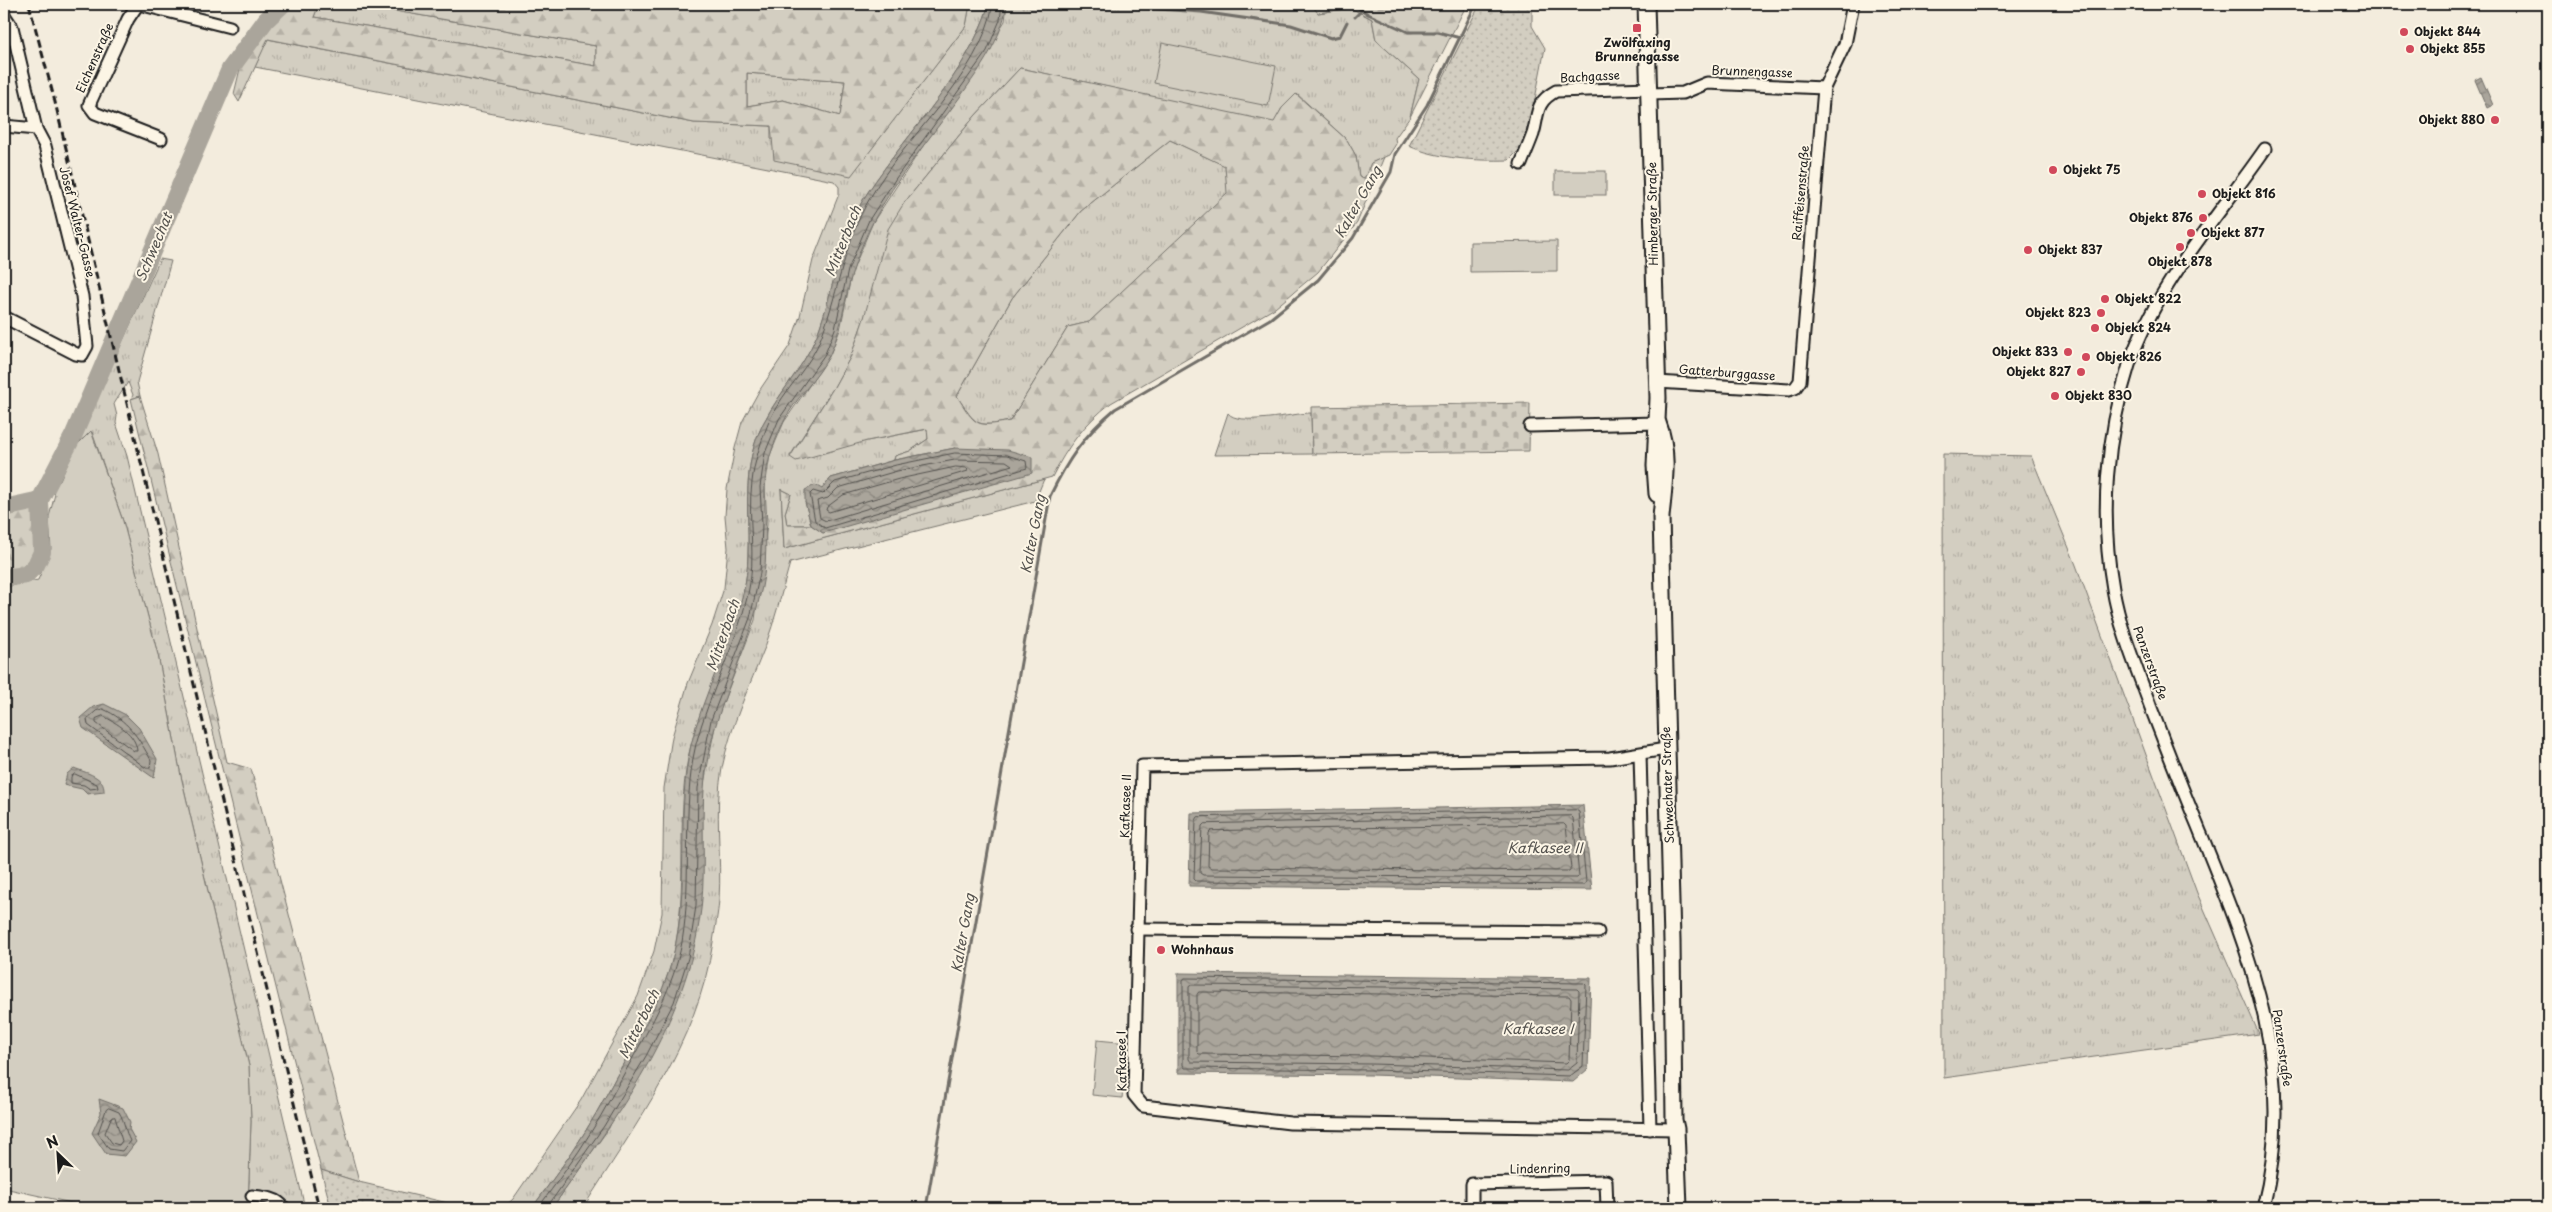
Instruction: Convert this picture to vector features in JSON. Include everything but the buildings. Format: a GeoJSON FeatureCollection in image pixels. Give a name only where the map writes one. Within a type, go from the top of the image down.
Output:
{"type":"FeatureCollection","features":[{"type":"Feature","properties":{"kind":"main road","name":"Himberger Straße"},"geometry":{"type":"LineString","coordinates":[[1646,4],[1650,91],[1658,424]]}},
{"type":"Feature","properties":{"kind":"main road","name":"Schwechater Straße"},"geometry":{"type":"LineString","coordinates":[[1658,424],[1662,434],[1666,459],[1661,517],[1674,1120],[1679,1208]]}},
{"type":"Feature","properties":{"kind":"street"},"geometry":{"type":"LineString","coordinates":[[138,4],[230,27]]}},
{"type":"Feature","properties":{"kind":"street","name":"Eichenstraße"},"geometry":{"type":"LineString","coordinates":[[138,4],[128,19],[89,105],[95,113],[161,138]]}},
{"type":"Feature","properties":{"kind":"street","name":"Raiffeisenstraße"},"geometry":{"type":"LineString","coordinates":[[1795,388],[1800,382],[1824,88],[1845,44],[1853,4]]}},
{"type":"Feature","properties":{"kind":"street","name":"Josef Walter-Gasse"},"geometry":{"type":"LineString","coordinates":[[4,15],[12,27],[36,129],[45,146],[82,296],[87,346],[82,355],[76,354],[4,317]]}},
{"type":"Feature","properties":{"kind":"street","name":"Brunnengasse"},"geometry":{"type":"LineString","coordinates":[[1650,91],[1691,91],[1707,83],[1824,88]]}},
{"type":"Feature","properties":{"kind":"street","name":"Bachgasse"},"geometry":{"type":"LineString","coordinates":[[1521,164],[1533,134],[1539,106],[1546,97],[1556,91],[1650,91]]}},
{"type":"Feature","properties":{"kind":"street"},"geometry":{"type":"LineString","coordinates":[[4,126],[36,129]]}},
{"type":"Feature","properties":{"kind":"street","name":"Panzerstraße"},"geometry":{"type":"LineString","coordinates":[[2263,1208],[2268,1189],[2277,1115],[2266,1018],[2254,971],[2236,919],[2196,823],[2125,637],[2113,591],[2105,500],[2117,409],[2130,363],[2148,323],[2195,244],[2265,149]]}},
{"type":"Feature","properties":{"kind":"street","name":"Gatterburggasse"},"geometry":{"type":"LineString","coordinates":[[1657,382],[1789,390],[1795,388]]}},
{"type":"Feature","properties":{"kind":"street"},"geometry":{"type":"LineString","coordinates":[[1530,426],[1658,424]]}},
{"type":"Feature","properties":{"kind":"street"},"geometry":{"type":"LineString","coordinates":[[1650,1129],[1640,754],[1666,749]]}},
{"type":"Feature","properties":{"kind":"street","name":"Kafkasee II"},"geometry":{"type":"LineString","coordinates":[[1136,929],[1142,766],[1610,758],[1640,754]]}},
{"type":"Feature","properties":{"kind":"street"},"geometry":{"type":"LineString","coordinates":[[1136,929],[1598,932]]}},
{"type":"Feature","properties":{"kind":"street","name":"Kafkasee I"},"geometry":{"type":"LineString","coordinates":[[1136,929],[1134,1095],[1143,1106],[1290,1123],[1676,1129]]}},
{"type":"Feature","properties":{"kind":"street","name":"Lindenring"},"geometry":{"type":"LineString","coordinates":[[1472,1208],[1472,1184],[1606,1181],[1607,1208]]}},
{"type":"Feature","properties":{"kind":"street"},"geometry":{"type":"LineString","coordinates":[[252,1196],[265,1197],[282,1204],[284,1208]]}},
{"type":"Feature","properties":{"kind":"green space"},"geometry":{"type":"Polygon","coordinates":[[[293,4],[319,4],[314,17],[596,66],[596,46],[355,4],[970,4],[966,26],[851,176],[774,160],[771,126],[694,123],[268,39],[239,102],[234,94],[243,56],[273,19],[293,4]],[[747,73],[747,106],[783,100],[840,116],[845,81],[747,73]]]}},
{"type":"Feature","properties":{"kind":"green space"},"geometry":{"type":"Polygon","coordinates":[[[319,4],[355,4],[596,46],[596,66],[314,17],[319,4]]]}},
{"type":"Feature","properties":{"kind":"green space"},"geometry":{"type":"Polygon","coordinates":[[[970,4],[989,4],[967,55],[936,102],[884,169],[858,209],[844,244],[817,335],[811,348],[763,423],[757,437],[751,457],[749,477],[748,555],[743,594],[738,613],[703,707],[686,768],[682,817],[679,918],[673,958],[663,987],[643,1030],[596,1114],[579,1142],[532,1208],[503,1208],[513,1199],[581,1100],[638,996],[654,951],[662,913],[664,788],[672,737],[688,683],[712,625],[724,588],[728,548],[725,516],[727,489],[735,448],[742,422],[759,391],[790,345],[800,316],[813,260],[839,194],[839,187],[834,181],[255,67],[267,39],[694,123],[771,126],[771,139],[851,175],[966,26],[970,4]]]}},
{"type":"Feature","properties":{"kind":"green space"},"geometry":{"type":"Polygon","coordinates":[[[1007,4],[1311,4],[1318,13],[1351,8],[1372,19],[1376,40],[1419,79],[1410,117],[1395,138],[1396,144],[1389,155],[1371,163],[1364,179],[1359,177],[1356,156],[1347,140],[1297,94],[1282,108],[1274,123],[1020,68],[975,116],[904,203],[851,356],[834,387],[790,456],[928,429],[928,439],[910,451],[895,456],[894,460],[831,478],[822,489],[805,502],[811,525],[787,525],[785,513],[791,494],[781,489],[784,549],[1044,479],[1035,501],[790,563],[769,637],[735,721],[722,768],[718,817],[719,905],[705,979],[694,1014],[662,1081],[583,1208],[552,1208],[609,1128],[701,906],[703,789],[716,721],[755,620],[767,524],[765,487],[770,455],[784,422],[829,357],[840,330],[852,272],[873,222],[1005,21],[1007,4]]]}},
{"type":"Feature","properties":{"kind":"green space"},"geometry":{"type":"Polygon","coordinates":[[[1311,4],[1467,4],[1410,117],[1419,79],[1376,40],[1372,19],[1351,8],[1318,13],[1311,4]]]}},
{"type":"Feature","properties":{"kind":"green space"},"geometry":{"type":"Polygon","coordinates":[[[1480,4],[1532,4],[1532,26],[1545,48],[1535,99],[1522,147],[1509,160],[1497,160],[1432,154],[1409,146],[1480,4]]]}},
{"type":"Feature","properties":{"kind":"green space"},"geometry":{"type":"Polygon","coordinates":[[[1162,43],[1276,66],[1268,106],[1154,83],[1162,43]]]}},
{"type":"Feature","properties":{"kind":"green space"},"geometry":{"type":"Polygon","coordinates":[[[1020,68],[1274,122],[1282,108],[1296,94],[1347,140],[1356,156],[1359,177],[1364,179],[1371,163],[1384,157],[1357,223],[1318,272],[1275,308],[1111,403],[1092,419],[1077,437],[1052,477],[784,549],[781,489],[791,494],[785,513],[787,525],[811,525],[823,533],[955,448],[894,460],[895,456],[910,451],[928,439],[927,429],[867,441],[796,461],[790,457],[851,356],[864,318],[888,229],[904,203],[975,116],[1020,68]],[[1170,140],[1081,211],[1012,298],[957,396],[968,414],[983,424],[1010,421],[1068,327],[1089,322],[1227,193],[1225,166],[1170,140]]]}},
{"type":"Feature","properties":{"kind":"green space"},"geometry":{"type":"Polygon","coordinates":[[[747,73],[845,81],[840,116],[783,100],[747,106],[747,73]]]}},
{"type":"Feature","properties":{"kind":"green space"},"geometry":{"type":"Polygon","coordinates":[[[1170,140],[1226,166],[1228,193],[1089,322],[1068,327],[1010,421],[990,424],[978,422],[968,413],[957,396],[1012,298],[1081,211],[1170,140]]]}},
{"type":"Feature","properties":{"kind":"green space"},"geometry":{"type":"Polygon","coordinates":[[[1555,171],[1606,171],[1606,195],[1555,195],[1555,171]]]}},
{"type":"Feature","properties":{"kind":"green space"},"geometry":{"type":"Polygon","coordinates":[[[1557,241],[1557,271],[1470,272],[1470,242],[1557,241]]]}},
{"type":"Feature","properties":{"kind":"green space"},"geometry":{"type":"Polygon","coordinates":[[[160,259],[171,261],[137,382],[140,396],[131,399],[133,395],[128,382],[114,404],[117,416],[116,423],[127,456],[305,1208],[248,1208],[251,1121],[249,1066],[181,776],[158,655],[123,521],[92,432],[76,444],[160,259]]]}},
{"type":"Feature","properties":{"kind":"green space"},"geometry":{"type":"Polygon","coordinates":[[[140,396],[158,454],[227,762],[251,769],[359,1182],[321,1170],[131,399],[140,396]]]}},
{"type":"Feature","properties":{"kind":"green space"},"geometry":{"type":"Polygon","coordinates":[[[1530,403],[1529,451],[1312,454],[1311,407],[1530,403]]]}},
{"type":"Feature","properties":{"kind":"green space"},"geometry":{"type":"Polygon","coordinates":[[[1228,413],[1234,417],[1254,419],[1311,413],[1312,454],[1214,455],[1228,413]]]}},
{"type":"Feature","properties":{"kind":"green space"},"geometry":{"type":"Polygon","coordinates":[[[91,431],[123,521],[158,655],[181,776],[249,1066],[251,1121],[248,1208],[94,1208],[4,1188],[4,593],[10,586],[38,580],[51,549],[49,517],[55,494],[50,491],[52,485],[60,481],[75,447],[91,431]]]}},
{"type":"Feature","properties":{"kind":"green space"},"geometry":{"type":"Polygon","coordinates":[[[1943,454],[2031,456],[2076,565],[2197,893],[2259,1034],[1944,1078],[1943,454]]]}},
{"type":"Feature","properties":{"kind":"green space"},"geometry":{"type":"Polygon","coordinates":[[[35,505],[41,552],[25,579],[4,586],[4,510],[35,505]]]}},
{"type":"Feature","properties":{"kind":"green space"},"geometry":{"type":"Polygon","coordinates":[[[1097,1040],[1128,1043],[1122,1098],[1092,1095],[1097,1040]]]}},
{"type":"Feature","properties":{"kind":"green space"},"geometry":{"type":"Polygon","coordinates":[[[321,1170],[359,1182],[469,1208],[331,1208],[321,1170]]]}},
{"type":"Feature","properties":{"kind":"water"},"geometry":{"type":"Polygon","coordinates":[[[989,4],[1007,4],[995,42],[960,97],[903,174],[873,222],[855,265],[838,333],[830,354],[787,416],[770,456],[765,480],[766,550],[764,575],[757,608],[714,730],[709,751],[704,790],[701,909],[693,951],[681,991],[665,1030],[646,1068],[601,1139],[552,1208],[532,1208],[596,1114],[650,1016],[673,958],[682,893],[683,818],[687,769],[691,745],[702,707],[738,613],[743,594],[748,555],[749,477],[751,457],[757,437],[763,423],[811,348],[817,335],[844,244],[858,209],[884,169],[952,79],[967,55],[989,4]]]}},
{"type":"Feature","properties":{"kind":"water"},"geometry":{"type":"Polygon","coordinates":[[[2481,77],[2493,105],[2487,108],[2475,80],[2481,77]]]}},
{"type":"Feature","properties":{"kind":"water"},"geometry":{"type":"Polygon","coordinates":[[[955,448],[1008,450],[1032,457],[1032,473],[823,533],[811,525],[805,502],[805,490],[815,485],[822,489],[831,478],[895,460],[955,448]]]}},
{"type":"Feature","properties":{"kind":"water"},"geometry":{"type":"Polygon","coordinates":[[[104,704],[126,715],[139,728],[157,759],[154,778],[83,728],[80,718],[93,707],[104,704]]]}},
{"type":"Feature","properties":{"kind":"water"},"geometry":{"type":"Polygon","coordinates":[[[74,768],[98,779],[104,792],[87,794],[82,789],[64,785],[67,774],[74,768]]]}},
{"type":"Feature","properties":{"kind":"water","name":"Kafkasee II"},"geometry":{"type":"Polygon","coordinates":[[[1583,805],[1592,890],[1189,886],[1191,813],[1583,805]]]}},
{"type":"Feature","properties":{"kind":"water","name":"Kafkasee I"},"geometry":{"type":"Polygon","coordinates":[[[1178,973],[1591,978],[1588,1069],[1573,1082],[1371,1075],[1178,1073],[1178,973]]]}},
{"type":"Feature","properties":{"kind":"water"},"geometry":{"type":"Polygon","coordinates":[[[99,1099],[123,1108],[130,1122],[129,1129],[136,1142],[125,1156],[106,1154],[92,1133],[101,1113],[99,1099]]]}},
{"type":"Feature","properties":{"kind":"waterway","name":"Schwechat"},"geometry":{"type":"LineString","coordinates":[[4,578],[26,575],[36,565],[42,552],[40,500],[74,434],[230,69],[266,20],[283,4]]}},
{"type":"Feature","properties":{"kind":"waterway"},"geometry":{"type":"LineString","coordinates":[[1129,4],[1144,8],[1201,12],[1291,25],[1331,38],[1340,36],[1347,22]]}},
{"type":"Feature","properties":{"kind":"waterway"},"geometry":{"type":"LineString","coordinates":[[1353,4],[1368,14],[1408,32],[1438,32],[1460,38]]}},
{"type":"Feature","properties":{"kind":"waterway","name":"Kalter Gang"},"geometry":{"type":"LineString","coordinates":[[926,1208],[1050,496],[1077,449],[1115,409],[1270,319],[1318,280],[1353,238],[1391,172],[1395,154],[1427,105],[1476,4]]}},
{"type":"Feature","properties":{"kind":"waterway"},"geometry":{"type":"LineString","coordinates":[[1355,17],[1362,10]]}},
{"type":"Feature","properties":{"kind":"waterway","name":"Schwechat"},"geometry":{"type":"LineString","coordinates":[[4,508],[40,500]]}},
{"type":"Feature","properties":{"kind":"railway"},"geometry":{"type":"LineString","coordinates":[[29,4],[54,98],[319,1208]]}},
{"type":"Feature","properties":{"kind":"place","name":"Zwölfaxing Brunnengasse"},"geometry":{"type":"Point","coordinates":[1637,28]}},
{"type":"Feature","properties":{"kind":"place","name":"Objekt 844"},"geometry":{"type":"Point","coordinates":[2404,32]}},
{"type":"Feature","properties":{"kind":"place","name":"Objekt 855"},"geometry":{"type":"Point","coordinates":[2410,49]}},
{"type":"Feature","properties":{"kind":"place","name":"Objekt 880"},"geometry":{"type":"Point","coordinates":[2495,120]}},
{"type":"Feature","properties":{"kind":"place","name":"Objekt 75"},"geometry":{"type":"Point","coordinates":[2053,170]}},
{"type":"Feature","properties":{"kind":"place","name":"Objekt 816"},"geometry":{"type":"Point","coordinates":[2202,194]}},
{"type":"Feature","properties":{"kind":"place","name":"Objekt 876"},"geometry":{"type":"Point","coordinates":[2203,218]}},
{"type":"Feature","properties":{"kind":"place","name":"Objekt 877"},"geometry":{"type":"Point","coordinates":[2191,233]}},
{"type":"Feature","properties":{"kind":"place","name":"Objekt 878"},"geometry":{"type":"Point","coordinates":[2180,247]}},
{"type":"Feature","properties":{"kind":"place","name":"Objekt 837"},"geometry":{"type":"Point","coordinates":[2028,250]}},
{"type":"Feature","properties":{"kind":"place","name":"Objekt 822"},"geometry":{"type":"Point","coordinates":[2105,299]}},
{"type":"Feature","properties":{"kind":"place","name":"Objekt 823"},"geometry":{"type":"Point","coordinates":[2101,313]}},
{"type":"Feature","properties":{"kind":"place","name":"Objekt 824"},"geometry":{"type":"Point","coordinates":[2095,328]}},
{"type":"Feature","properties":{"kind":"place","name":"Objekt 833"},"geometry":{"type":"Point","coordinates":[2068,352]}},
{"type":"Feature","properties":{"kind":"place","name":"Objekt 826"},"geometry":{"type":"Point","coordinates":[2086,357]}},
{"type":"Feature","properties":{"kind":"place","name":"Objekt 827"},"geometry":{"type":"Point","coordinates":[2081,372]}},
{"type":"Feature","properties":{"kind":"place","name":"Objekt 830"},"geometry":{"type":"Point","coordinates":[2055,396]}},
{"type":"Feature","properties":{"kind":"place","name":"Wohnhaus"},"geometry":{"type":"Point","coordinates":[1161,950]}},
{"type":"Feature","properties":{"kind":"water label","name":"Mitterbach"},"geometry":{"type":"Point","coordinates":[843,241]}},
{"type":"Feature","properties":{"kind":"water label","name":"Mitterbach"},"geometry":{"type":"Point","coordinates":[723,635]}},
{"type":"Feature","properties":{"kind":"water label","name":"Mitterbach"},"geometry":{"type":"Point","coordinates":[639,1024]}}]}
